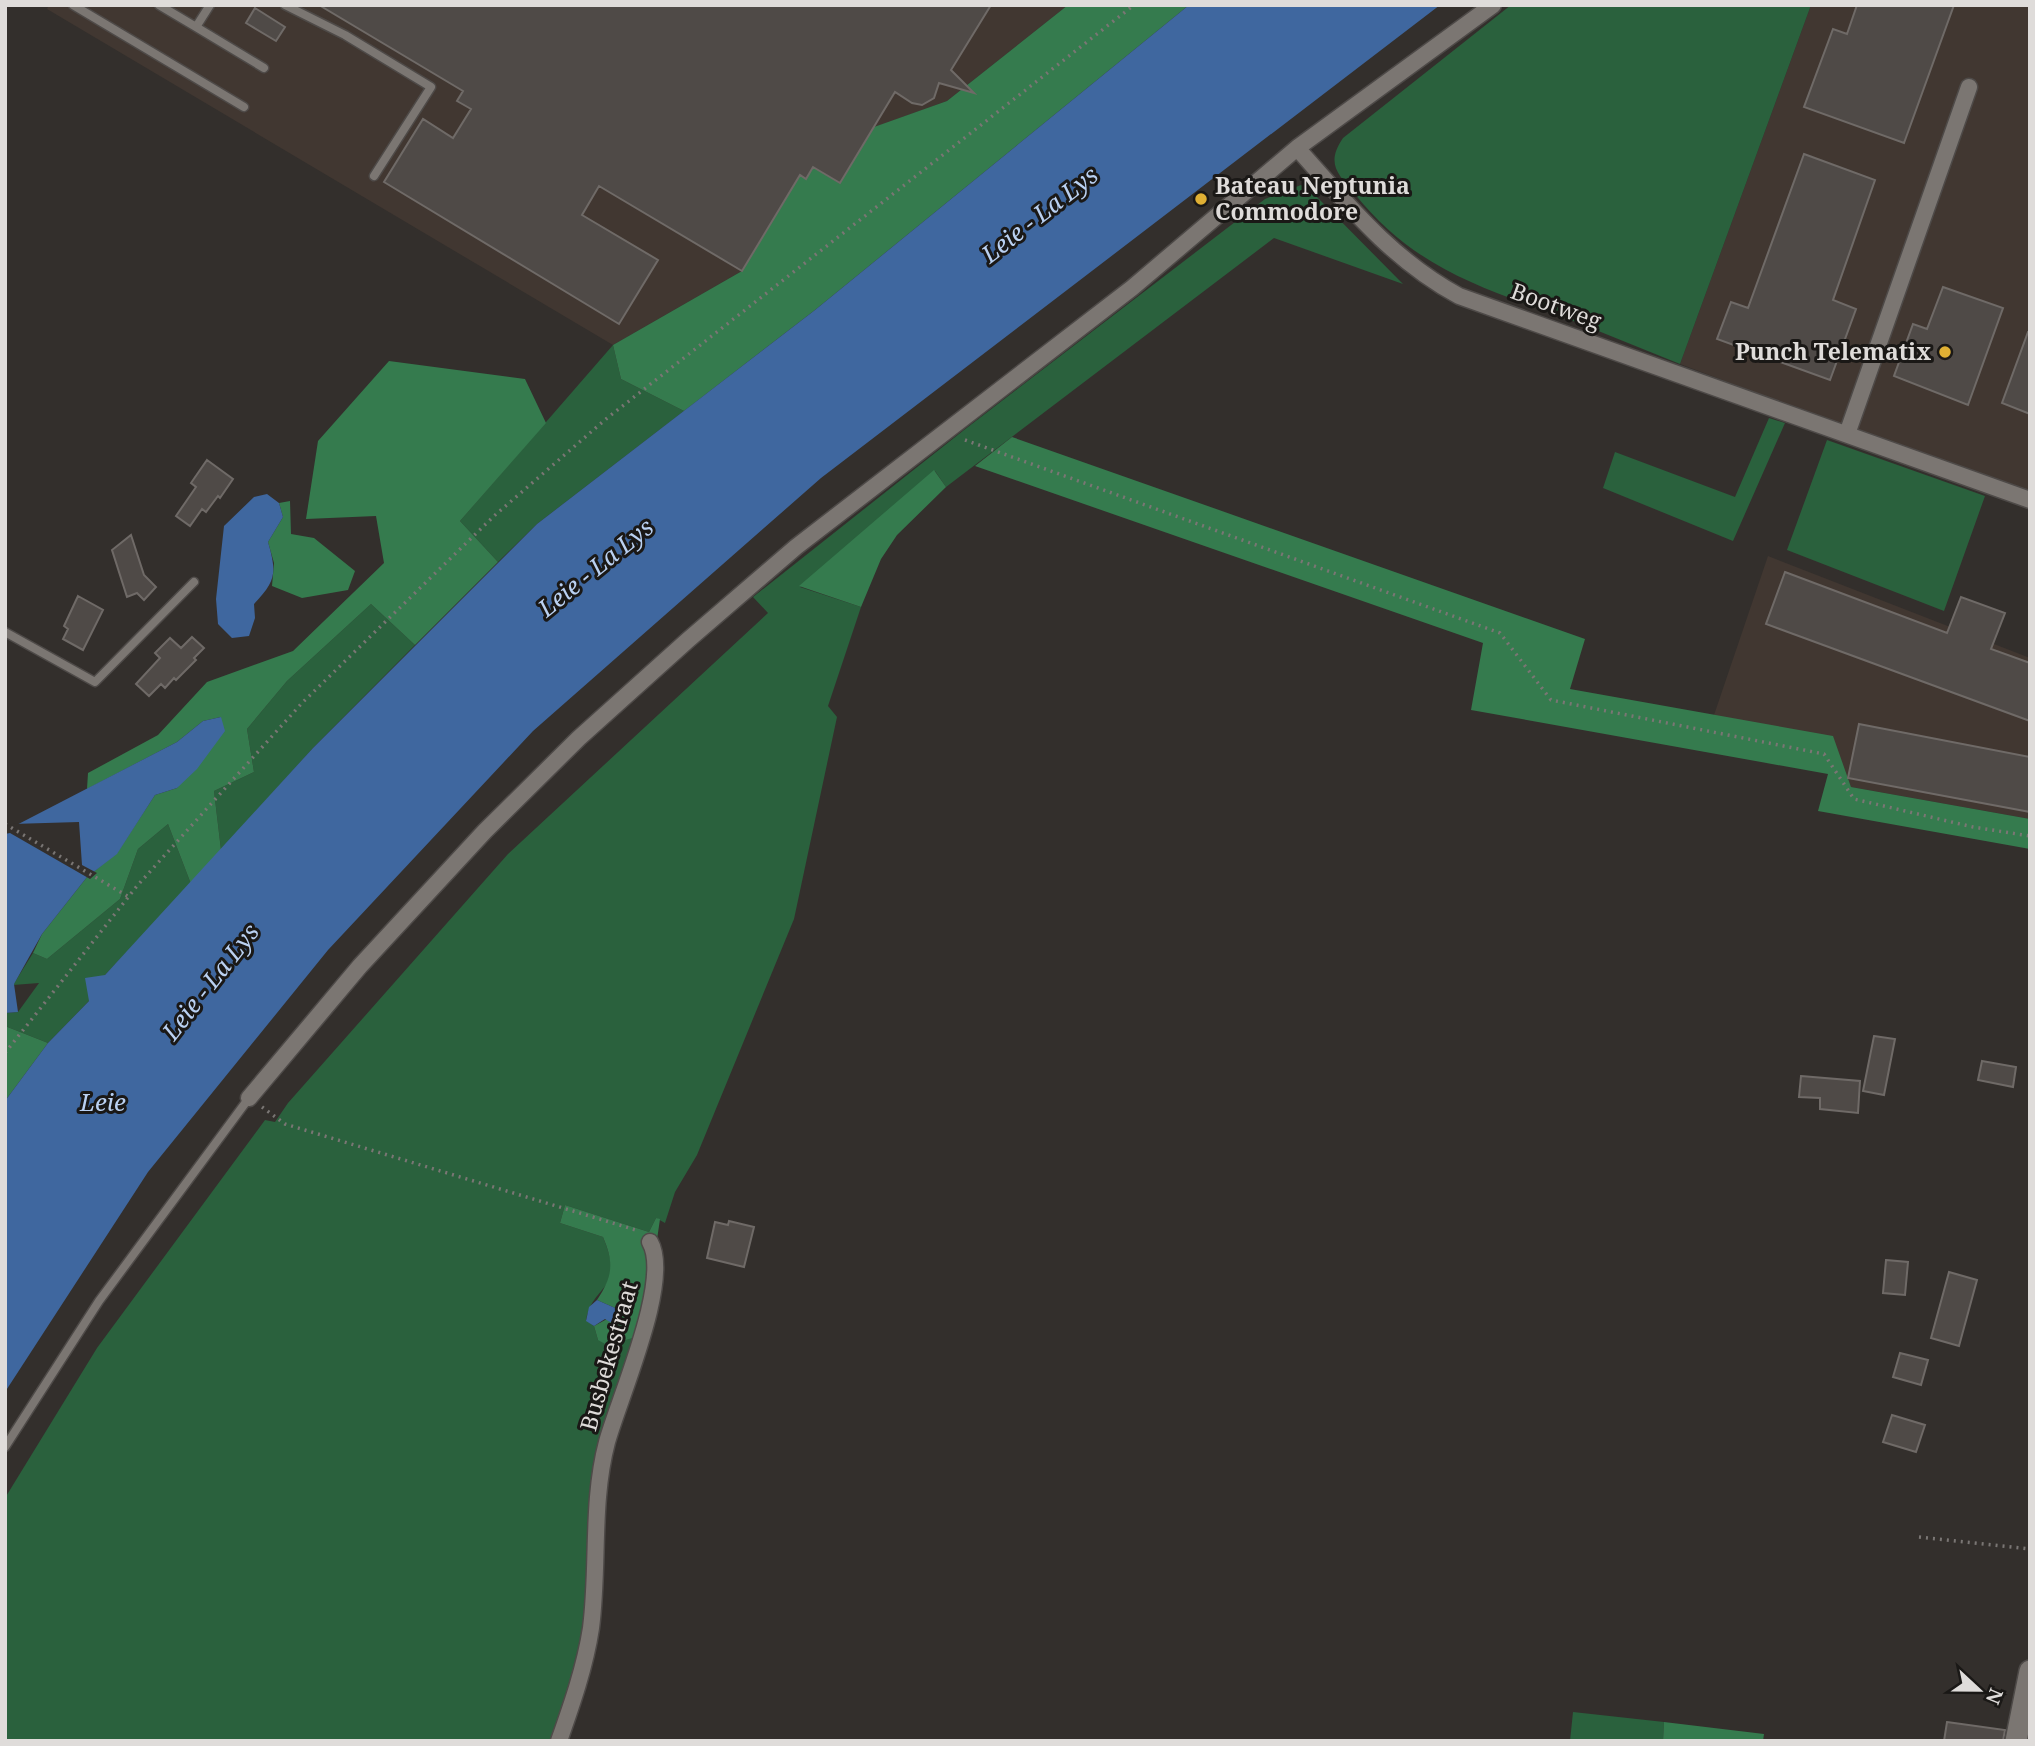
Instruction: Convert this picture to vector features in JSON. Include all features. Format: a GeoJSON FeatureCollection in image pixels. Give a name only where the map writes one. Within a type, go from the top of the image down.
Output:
{"type":"FeatureCollection","features":[{"type":"Feature","properties":{"kind":"street"},"geometry":{"type":"LineString","coordinates":[[249,1098],[360,966],[485,831],[579,738],[796,547],[1132,288],[1297,148],[1493,5]]}},
{"type":"Feature","properties":{"kind":"street"},"geometry":{"type":"LineString","coordinates":[[1847,434],[1969,87]]}},
{"type":"Feature","properties":{"kind":"street","name":"Bootweg"},"geometry":{"type":"LineString","coordinates":[[1297,148],[1386,246],[1425,278],[1459,296],[2030,500]]}},
{"type":"Feature","properties":{"kind":"street","name":"Busbekestraat"},"geometry":{"type":"LineString","coordinates":[[559,1741],[581,1675],[591,1629],[603,1463],[644,1327],[657,1268],[656,1251],[650,1242]]}},
{"type":"Feature","properties":{"kind":"street"},"geometry":{"type":"LineString","coordinates":[[2016,1741],[2030,1671]]}},
{"type":"Feature","properties":{"kind":"lane"},"geometry":{"type":"LineString","coordinates":[[73,5],[244,107]]}},
{"type":"Feature","properties":{"kind":"lane"},"geometry":{"type":"LineString","coordinates":[[159,5],[264,68]]}},
{"type":"Feature","properties":{"kind":"lane"},"geometry":{"type":"LineString","coordinates":[[197,27],[210,5]]}},
{"type":"Feature","properties":{"kind":"lane"},"geometry":{"type":"LineString","coordinates":[[285,5],[336,30],[431,87],[374,176]]}},
{"type":"Feature","properties":{"kind":"lane"},"geometry":{"type":"LineString","coordinates":[[5,632],[95,682],[194,582]]}},
{"type":"Feature","properties":{"kind":"lane"},"geometry":{"type":"LineString","coordinates":[[5,1447],[99,1301],[249,1098]]}},
{"type":"Feature","properties":{"kind":"path"},"geometry":{"type":"LineString","coordinates":[[5,1054],[129,897],[302,704],[494,516],[606,419],[1134,5]]}},
{"type":"Feature","properties":{"kind":"path"},"geometry":{"type":"LineString","coordinates":[[947,432],[982,448],[1500,633],[1551,700],[1825,754],[1854,799],[1973,827],[2030,836]]}},
{"type":"Feature","properties":{"kind":"path"},"geometry":{"type":"LineString","coordinates":[[5,824],[129,897]]}},
{"type":"Feature","properties":{"kind":"path"},"geometry":{"type":"LineString","coordinates":[[249,1098],[285,1124],[636,1229],[650,1242]]}},
{"type":"Feature","properties":{"kind":"path"},"geometry":{"type":"LineString","coordinates":[[1919,1537],[2030,1549]]}},
{"type":"Feature","properties":{"kind":"shaded area"},"geometry":{"type":"Polygon","coordinates":[[[49,5],[1068,5],[947,101],[875,127],[840,183],[800,175],[742,271],[613,345],[47,9],[49,5]]]}},
{"type":"Feature","properties":{"kind":"shaded area"},"geometry":{"type":"Polygon","coordinates":[[[1811,5],[2030,5],[2030,492],[1945,464],[1680,364],[1811,5]]]}},
{"type":"Feature","properties":{"kind":"shaded area"},"geometry":{"type":"Polygon","coordinates":[[[1768,556],[2030,658],[2030,819],[1851,787],[1841,764],[1714,715],[1768,556]]]}},
{"type":"Feature","properties":{"kind":"green space"},"geometry":{"type":"Polygon","coordinates":[[[1068,5],[1189,5],[815,310],[684,411],[621,379],[613,345],[742,271],[800,175],[806,178],[813,167],[840,183],[874,127],[947,101],[1068,5]]]}},
{"type":"Feature","properties":{"kind":"green space"},"geometry":{"type":"Polygon","coordinates":[[[1511,5],[1811,5],[1680,364],[1486,289],[1430,261],[1404,243],[1379,220],[1348,186],[1336,167],[1335,154],[1343,138],[1511,5]]]}},
{"type":"Feature","properties":{"kind":"green space"},"geometry":{"type":"Polygon","coordinates":[[[1301,185],[1312,192],[1403,284],[1274,238],[946,487],[935,471],[800,587],[861,607],[828,706],[837,717],[794,919],[697,1155],[675,1192],[665,1223],[656,1218],[649,1232],[565,1205],[560,1223],[603,1237],[609,1255],[610,1278],[595,1298],[586,1320],[594,1326],[598,1340],[636,1337],[595,1459],[585,1606],[577,1667],[552,1741],[5,1741],[5,1498],[97,1348],[265,1120],[275,1122],[288,1103],[508,854],[768,613],[753,597],[964,430],[1265,199],[1301,185]]]}},
{"type":"Feature","properties":{"kind":"green space"},"geometry":{"type":"Polygon","coordinates":[[[613,345],[621,379],[684,411],[537,524],[498,562],[460,521],[613,345]]]}},
{"type":"Feature","properties":{"kind":"green space"},"geometry":{"type":"Polygon","coordinates":[[[389,361],[525,379],[546,423],[460,521],[498,562],[415,645],[371,604],[287,681],[247,729],[254,772],[214,791],[221,850],[191,884],[168,824],[138,849],[120,899],[47,959],[33,953],[42,934],[87,877],[117,853],[155,795],[177,788],[221,717],[203,721],[177,742],[87,789],[88,773],[158,735],[207,682],[293,651],[384,563],[376,516],[306,519],[318,441],[389,361]]]}},
{"type":"Feature","properties":{"kind":"green space"},"geometry":{"type":"Polygon","coordinates":[[[1769,418],[1785,423],[1733,541],[1603,488],[1615,452],[1735,497],[1769,418]]]}},
{"type":"Feature","properties":{"kind":"green space"},"geometry":{"type":"Polygon","coordinates":[[[1012,437],[1585,639],[1570,689],[1833,736],[1851,787],[2030,819],[2030,849],[1818,811],[1828,774],[1471,710],[1483,643],[975,466],[1012,437]]]}},
{"type":"Feature","properties":{"kind":"green space"},"geometry":{"type":"Polygon","coordinates":[[[1827,440],[1985,496],[1944,611],[1787,550],[1827,440]]]}},
{"type":"Feature","properties":{"kind":"green space"},"geometry":{"type":"Polygon","coordinates":[[[934,470],[946,487],[897,535],[881,559],[861,607],[799,586],[934,470]]]}},
{"type":"Feature","properties":{"kind":"green space"},"geometry":{"type":"Polygon","coordinates":[[[290,501],[291,534],[314,538],[355,571],[348,590],[302,598],[272,586],[274,563],[268,542],[283,517],[279,503],[290,501]]]}},
{"type":"Feature","properties":{"kind":"green space"},"geometry":{"type":"Polygon","coordinates":[[[371,604],[415,645],[313,748],[221,850],[214,791],[254,772],[247,729],[287,681],[371,604]]]}},
{"type":"Feature","properties":{"kind":"green space"},"geometry":{"type":"Polygon","coordinates":[[[168,824],[191,884],[105,975],[89,1001],[48,1043],[5,1026],[5,1013],[18,1012],[39,983],[13,985],[33,953],[47,959],[120,899],[138,849],[168,824]]]}},
{"type":"Feature","properties":{"kind":"green space"},"geometry":{"type":"Polygon","coordinates":[[[5,1026],[48,1043],[5,1101],[5,1026]]]}},
{"type":"Feature","properties":{"kind":"green space"},"geometry":{"type":"Polygon","coordinates":[[[565,1205],[649,1232],[656,1218],[660,1219],[652,1274],[636,1337],[607,1345],[598,1340],[594,1326],[622,1311],[597,1300],[609,1276],[609,1254],[603,1237],[560,1223],[565,1205]]]}},
{"type":"Feature","properties":{"kind":"green space"},"geometry":{"type":"Polygon","coordinates":[[[1573,1712],[1664,1722],[1663,1741],[1570,1741],[1573,1712]]]}},
{"type":"Feature","properties":{"kind":"green space"},"geometry":{"type":"Polygon","coordinates":[[[1664,1722],[1764,1734],[1763,1741],[1663,1741],[1664,1722]]]}},
{"type":"Feature","properties":{"kind":"water","name":"Leie"},"geometry":{"type":"Polygon","coordinates":[[[1189,5],[1440,5],[821,478],[533,731],[328,950],[148,1172],[5,1392],[5,1101],[48,1043],[89,1001],[85,978],[105,975],[313,748],[537,524],[815,310],[1189,5]]]}},
{"type":"Feature","properties":{"kind":"water"},"geometry":{"type":"Polygon","coordinates":[[[267,494],[279,503],[283,517],[268,542],[273,576],[267,589],[254,604],[255,618],[249,636],[232,638],[218,624],[216,599],[224,526],[254,497],[267,494]]]}},
{"type":"Feature","properties":{"kind":"water"},"geometry":{"type":"Polygon","coordinates":[[[221,717],[225,731],[197,769],[177,788],[155,795],[117,854],[87,877],[42,934],[14,984],[18,1012],[5,1013],[5,831],[177,742],[203,721],[221,717]]]}},
{"type":"Feature","properties":{"kind":"water"},"geometry":{"type":"Polygon","coordinates":[[[597,1300],[622,1311],[617,1326],[605,1319],[594,1326],[586,1321],[589,1307],[597,1300]]]}},
{"type":"Feature","properties":{"kind":"pier"},"geometry":{"type":"Polygon","coordinates":[[[79,822],[82,865],[97,873],[90,879],[10,833],[5,834],[5,827],[12,824],[79,822]]]}},
{"type":"Feature","properties":{"kind":"building"},"geometry":{"type":"Polygon","coordinates":[[[319,5],[991,5],[951,70],[974,93],[939,83],[934,98],[922,105],[912,103],[895,92],[840,183],[813,167],[806,179],[800,175],[742,271],[599,186],[582,215],[658,260],[619,324],[384,182],[423,119],[453,138],[471,109],[457,101],[463,91],[319,5]]]}},
{"type":"Feature","properties":{"kind":"building"},"geometry":{"type":"Polygon","coordinates":[[[1857,5],[1954,5],[1904,143],[1804,107],[1833,29],[1847,34],[1857,5]]]}},
{"type":"Feature","properties":{"kind":"building"},"geometry":{"type":"Polygon","coordinates":[[[255,8],[285,27],[276,41],[246,23],[255,8]]]}},
{"type":"Feature","properties":{"kind":"building"},"geometry":{"type":"Polygon","coordinates":[[[1804,154],[1875,180],[1833,300],[1856,309],[1830,380],[1717,339],[1731,302],[1748,308],[1804,154]]]}},
{"type":"Feature","properties":{"kind":"building","name":"Punch Telematix"},"geometry":{"type":"Polygon","coordinates":[[[1943,287],[2003,308],[1968,405],[1894,376],[1913,324],[1927,329],[1943,287]]]}},
{"type":"Feature","properties":{"kind":"building"},"geometry":{"type":"Polygon","coordinates":[[[2030,332],[2030,414],[2002,403],[2030,332]]]}},
{"type":"Feature","properties":{"kind":"building"},"geometry":{"type":"Polygon","coordinates":[[[207,460],[233,479],[220,498],[218,496],[206,512],[202,509],[190,526],[176,516],[196,487],[191,483],[207,460]]]}},
{"type":"Feature","properties":{"kind":"building"},"geometry":{"type":"Polygon","coordinates":[[[131,535],[144,575],[156,587],[144,600],[137,593],[127,597],[112,550],[131,535]]]}},
{"type":"Feature","properties":{"kind":"building"},"geometry":{"type":"Polygon","coordinates":[[[1785,572],[1947,633],[1961,597],[2005,613],[1991,649],[2030,663],[2030,721],[1766,624],[1785,572]]]}},
{"type":"Feature","properties":{"kind":"building"},"geometry":{"type":"Polygon","coordinates":[[[78,596],[103,610],[83,650],[63,639],[68,629],[64,626],[78,596]]]}},
{"type":"Feature","properties":{"kind":"building"},"geometry":{"type":"Polygon","coordinates":[[[192,637],[204,648],[176,680],[174,678],[165,688],[161,684],[149,696],[136,684],[160,658],[155,653],[170,638],[181,648],[192,637]]]}},
{"type":"Feature","properties":{"kind":"building"},"geometry":{"type":"Polygon","coordinates":[[[1859,724],[2030,757],[2030,812],[1848,778],[1859,724]]]}},
{"type":"Feature","properties":{"kind":"building"},"geometry":{"type":"Polygon","coordinates":[[[1874,1036],[1895,1039],[1884,1095],[1863,1091],[1874,1036]]]}},
{"type":"Feature","properties":{"kind":"building"},"geometry":{"type":"Polygon","coordinates":[[[1982,1061],[2016,1067],[2013,1087],[1978,1080],[1982,1061]]]}},
{"type":"Feature","properties":{"kind":"building"},"geometry":{"type":"Polygon","coordinates":[[[1801,1076],[1860,1081],[1858,1113],[1820,1109],[1820,1098],[1799,1097],[1801,1076]]]}},
{"type":"Feature","properties":{"kind":"building"},"geometry":{"type":"Polygon","coordinates":[[[729,1221],[754,1227],[744,1267],[707,1258],[715,1222],[728,1225],[729,1221]]]}},
{"type":"Feature","properties":{"kind":"building"},"geometry":{"type":"Polygon","coordinates":[[[1886,1260],[1908,1262],[1905,1295],[1883,1293],[1886,1260]]]}},
{"type":"Feature","properties":{"kind":"building"},"geometry":{"type":"Polygon","coordinates":[[[1949,1272],[1977,1280],[1959,1346],[1931,1338],[1949,1272]]]}},
{"type":"Feature","properties":{"kind":"building"},"geometry":{"type":"Polygon","coordinates":[[[1900,1353],[1928,1360],[1921,1385],[1893,1377],[1900,1353]]]}},
{"type":"Feature","properties":{"kind":"building"},"geometry":{"type":"Polygon","coordinates":[[[1892,1415],[1925,1425],[1916,1452],[1883,1442],[1892,1415]]]}},
{"type":"Feature","properties":{"kind":"building"},"geometry":{"type":"Polygon","coordinates":[[[1947,1722],[2005,1730],[2003,1741],[1944,1741],[1947,1722]]]}},
{"type":"Feature","properties":{"kind":"place","name":"Bateau Neptunia Commodore"},"geometry":{"type":"Point","coordinates":[1201,199]}},
{"type":"Feature","properties":{"kind":"place","name":"Punch Telematix"},"geometry":{"type":"Point","coordinates":[1945,352]}},
{"type":"Feature","properties":{"kind":"water label","name":"Leie - La Lys"},"geometry":{"type":"Point","coordinates":[1040,215]}},
{"type":"Feature","properties":{"kind":"water label","name":"Leie - La Lys"},"geometry":{"type":"Point","coordinates":[596,568]}},
{"type":"Feature","properties":{"kind":"water label","name":"Leie - La Lys"},"geometry":{"type":"Point","coordinates":[211,982]}}]}
